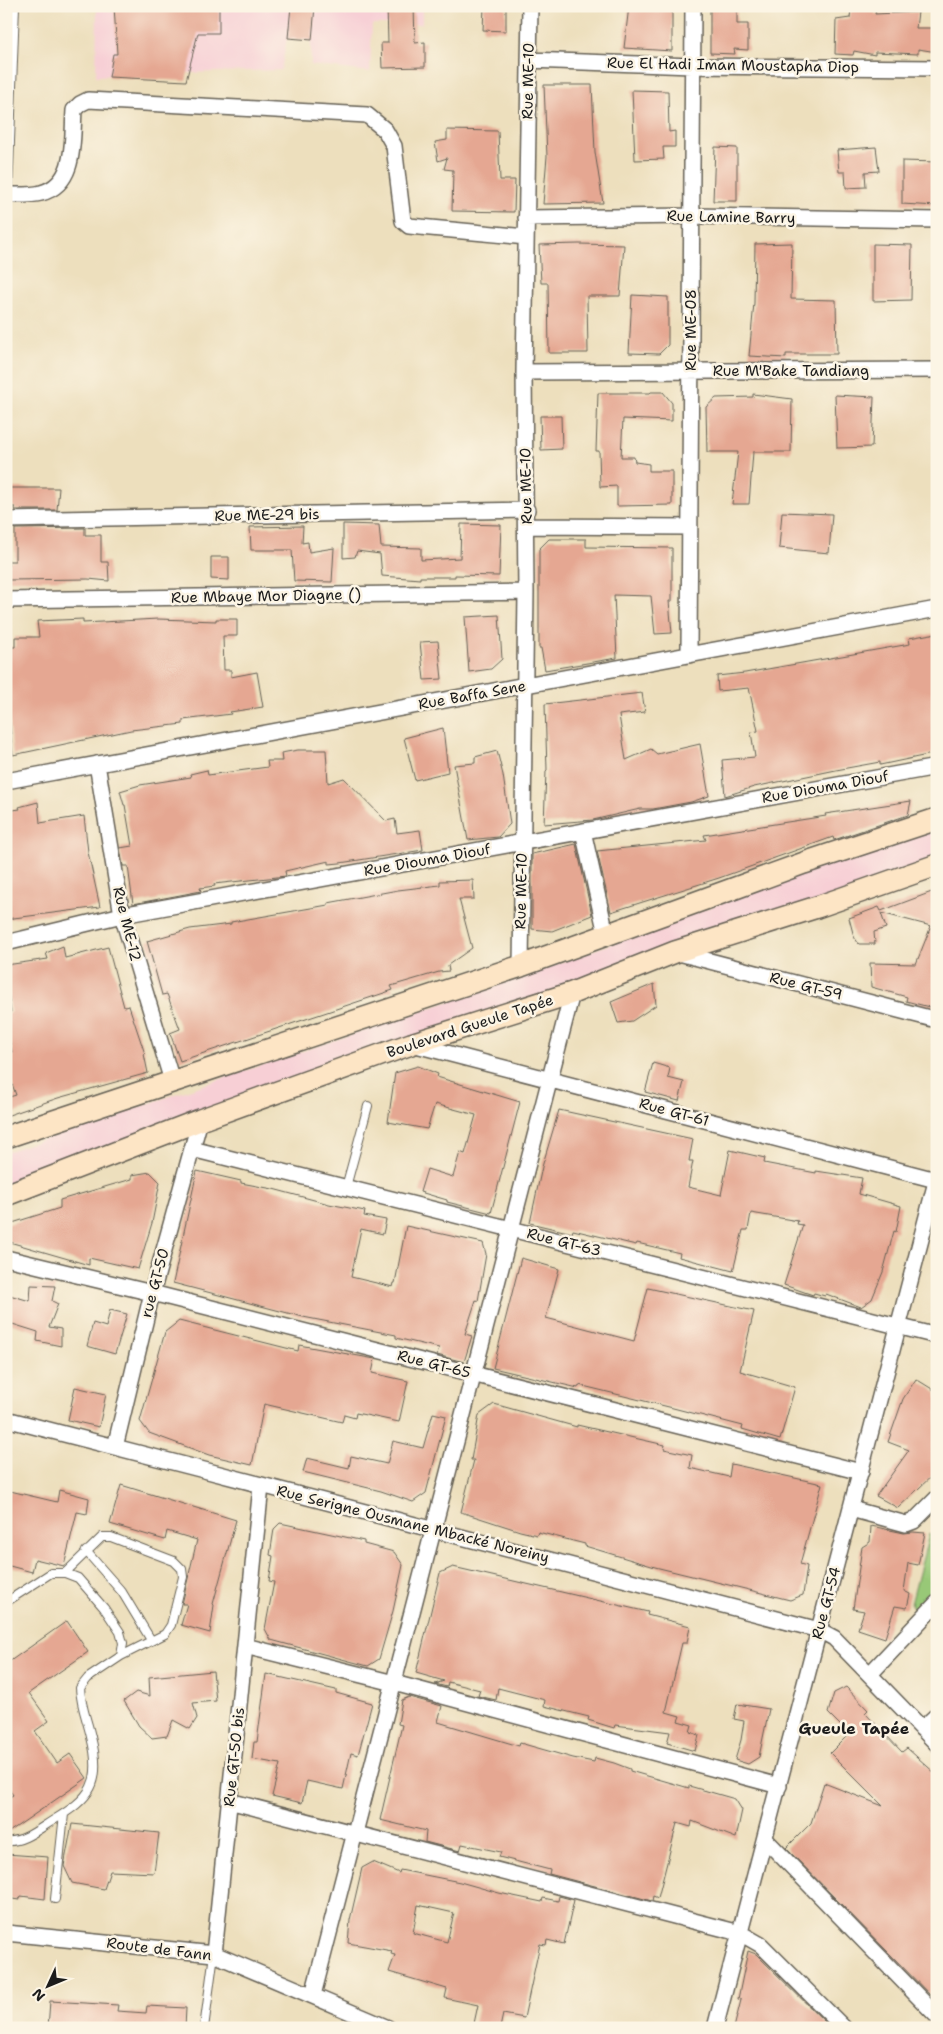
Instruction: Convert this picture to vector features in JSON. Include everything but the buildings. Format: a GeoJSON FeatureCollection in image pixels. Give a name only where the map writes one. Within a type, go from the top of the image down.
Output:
{"type":"FeatureCollection","features":[{"type":"Feature","properties":{"kind":"street","name":"Rue ME-10"},"geometry":{"type":"LineString","coordinates":[[521,966],[527,526],[524,372],[530,6]]}},
{"type":"Feature","properties":{"kind":"street","name":"Rue ME-08"},"geometry":{"type":"LineString","coordinates":[[689,655],[693,6]]}},
{"type":"Feature","properties":{"kind":"street","name":"Rue El Hadi Iman Moustapha Diop"},"geometry":{"type":"LineString","coordinates":[[529,60],[692,66],[937,68]]}},
{"type":"Feature","properties":{"kind":"street"},"geometry":{"type":"LineString","coordinates":[[7,195],[41,194],[63,179],[70,165],[74,110],[88,100],[367,115],[385,130],[394,146],[403,220],[409,226],[526,237]]}},
{"type":"Feature","properties":{"kind":"street","name":"Rue Lamine Barry"},"geometry":{"type":"LineString","coordinates":[[526,218],[691,216],[937,220]]}},
{"type":"Feature","properties":{"kind":"street","name":"Rue M'Bake Tandiang"},"geometry":{"type":"LineString","coordinates":[[524,372],[937,370]]}},
{"type":"Feature","properties":{"kind":"street","name":"Rue ME-29 bis"},"geometry":{"type":"LineString","coordinates":[[6,520],[527,510]]}},
{"type":"Feature","properties":{"kind":"street"},"geometry":{"type":"LineString","coordinates":[[527,526],[690,527]]}},
{"type":"Feature","properties":{"kind":"street","name":"Rue Mbaye Mor Diagne ()"},"geometry":{"type":"LineString","coordinates":[[6,600],[526,592]]}},
{"type":"Feature","properties":{"kind":"street","name":"Rue Baffa Sene"},"geometry":{"type":"LineString","coordinates":[[6,781],[937,609]]}},
{"type":"Feature","properties":{"kind":"street","name":"Rue ME-12"},"geometry":{"type":"LineString","coordinates":[[97,764],[122,916],[172,1081]]}},
{"type":"Feature","properties":{"kind":"street","name":"Rue Diouma Diouf"},"geometry":{"type":"LineString","coordinates":[[6,943],[122,916],[937,766]]}},
{"type":"Feature","properties":{"kind":"street"},"geometry":{"type":"LineString","coordinates":[[6,1137],[521,966],[804,863],[937,819]]}},
{"type":"Feature","properties":{"kind":"street"},"geometry":{"type":"LineString","coordinates":[[583,831],[606,934]]}},
{"type":"Feature","properties":{"kind":"street","name":"Boulevard Gueule Tapée"},"geometry":{"type":"LineString","coordinates":[[6,1195],[200,1120],[411,1044],[572,993],[675,952],[817,907],[937,865]]}},
{"type":"Feature","properties":{"kind":"street","name":"Rue GT-59"},"geometry":{"type":"LineString","coordinates":[[675,952],[937,1020]]}},
{"type":"Feature","properties":{"kind":"street"},"geometry":{"type":"LineString","coordinates":[[313,1994],[572,993]]}},
{"type":"Feature","properties":{"kind":"street","name":"Rue GT-61"},"geometry":{"type":"LineString","coordinates":[[411,1044],[936,1179]]}},
{"type":"Feature","properties":{"kind":"street","name":"rue GT-50"},"geometry":{"type":"LineString","coordinates":[[115,1447],[152,1293],[200,1120]]}},
{"type":"Feature","properties":{"kind":"street","name":"Rue GT-63"},"geometry":{"type":"LineString","coordinates":[[192,1149],[937,1336]]}},
{"type":"Feature","properties":{"kind":"street","name":"Rue GT-54"},"geometry":{"type":"LineString","coordinates":[[715,2028],[936,1179]]}},
{"type":"Feature","properties":{"kind":"street","name":"Rue GT-65"},"geometry":{"type":"LineString","coordinates":[[6,1258],[861,1472]]}},
{"type":"Feature","properties":{"kind":"street","name":"Rue Serigne Ousmane Mbacké Noreiny"},"geometry":{"type":"LineString","coordinates":[[6,1419],[261,1486],[434,1528],[819,1630],[834,1638],[937,1744]]}},
{"type":"Feature","properties":{"kind":"street","name":"Rue GT-50 bis"},"geometry":{"type":"LineString","coordinates":[[214,1954],[261,1486]]}},
{"type":"Feature","properties":{"kind":"street"},"geometry":{"type":"LineString","coordinates":[[851,1509],[906,1524],[914,1521],[937,1498]]}},
{"type":"Feature","properties":{"kind":"street"},"geometry":{"type":"LineString","coordinates":[[870,1674],[937,1603]]}},
{"type":"Feature","properties":{"kind":"street"},"geometry":{"type":"LineString","coordinates":[[245,1646],[394,1683],[779,1786]]}},
{"type":"Feature","properties":{"kind":"street"},"geometry":{"type":"LineString","coordinates":[[922,1729],[937,1715]]}},
{"type":"Feature","properties":{"kind":"street"},"geometry":{"type":"LineString","coordinates":[[229,1801],[740,1933],[762,1945],[844,2028]]}},
{"type":"Feature","properties":{"kind":"street"},"geometry":{"type":"LineString","coordinates":[[764,1839],[937,2016]]}},
{"type":"Feature","properties":{"kind":"street","name":"Route de Fann"},"geometry":{"type":"LineString","coordinates":[[6,1933],[214,1954],[313,1994],[388,2028]]}},
{"type":"Feature","properties":{"kind":"lane"},"geometry":{"type":"LineString","coordinates":[[7,195],[15,6]]}},
{"type":"Feature","properties":{"kind":"lane"},"geometry":{"type":"LineString","coordinates":[[346,1187],[368,1106]]}},
{"type":"Feature","properties":{"kind":"lane"},"geometry":{"type":"LineString","coordinates":[[6,1841],[23,1838],[64,1814],[90,1792],[96,1777],[93,1744],[80,1704],[80,1688],[88,1678],[121,1656],[165,1634],[171,1624],[183,1577],[182,1569],[174,1562],[111,1537],[102,1537],[66,1573]]}},
{"type":"Feature","properties":{"kind":"lane"},"geometry":{"type":"LineString","coordinates":[[86,1551],[122,1592],[151,1640]]}},
{"type":"Feature","properties":{"kind":"lane"},"geometry":{"type":"LineString","coordinates":[[6,1602],[51,1573],[66,1573],[78,1578],[104,1608],[120,1632],[123,1643],[121,1656]]}},
{"type":"Feature","properties":{"kind":"lane"},"geometry":{"type":"LineString","coordinates":[[54,1899],[64,1814]]}},
{"type":"Feature","properties":{"kind":"lane","name":"Rue GT-50 bis"},"geometry":{"type":"LineString","coordinates":[[204,2028],[214,1954]]}},
{"type":"Feature","properties":{"kind":"shaded area"},"geometry":{"type":"Polygon","coordinates":[[[97,6],[422,6],[422,24],[372,24],[370,72],[311,65],[311,41],[287,39],[281,70],[96,76],[97,6]]]}},
{"type":"Feature","properties":{"kind":"shaded area"},"geometry":{"type":"Polygon","coordinates":[[[937,823],[937,865],[6,1191],[6,1152],[524,976],[937,823]]]}},
{"type":"Feature","properties":{"kind":"green space"},"geometry":{"type":"Polygon","coordinates":[[[929,1534],[937,1537],[937,1600],[919,1619],[911,1604],[929,1534]]]}},
{"type":"Feature","properties":{"kind":"district","name":"Gueule Tapée"},"geometry":{"type":"Point","coordinates":[854,1728]}}]}
